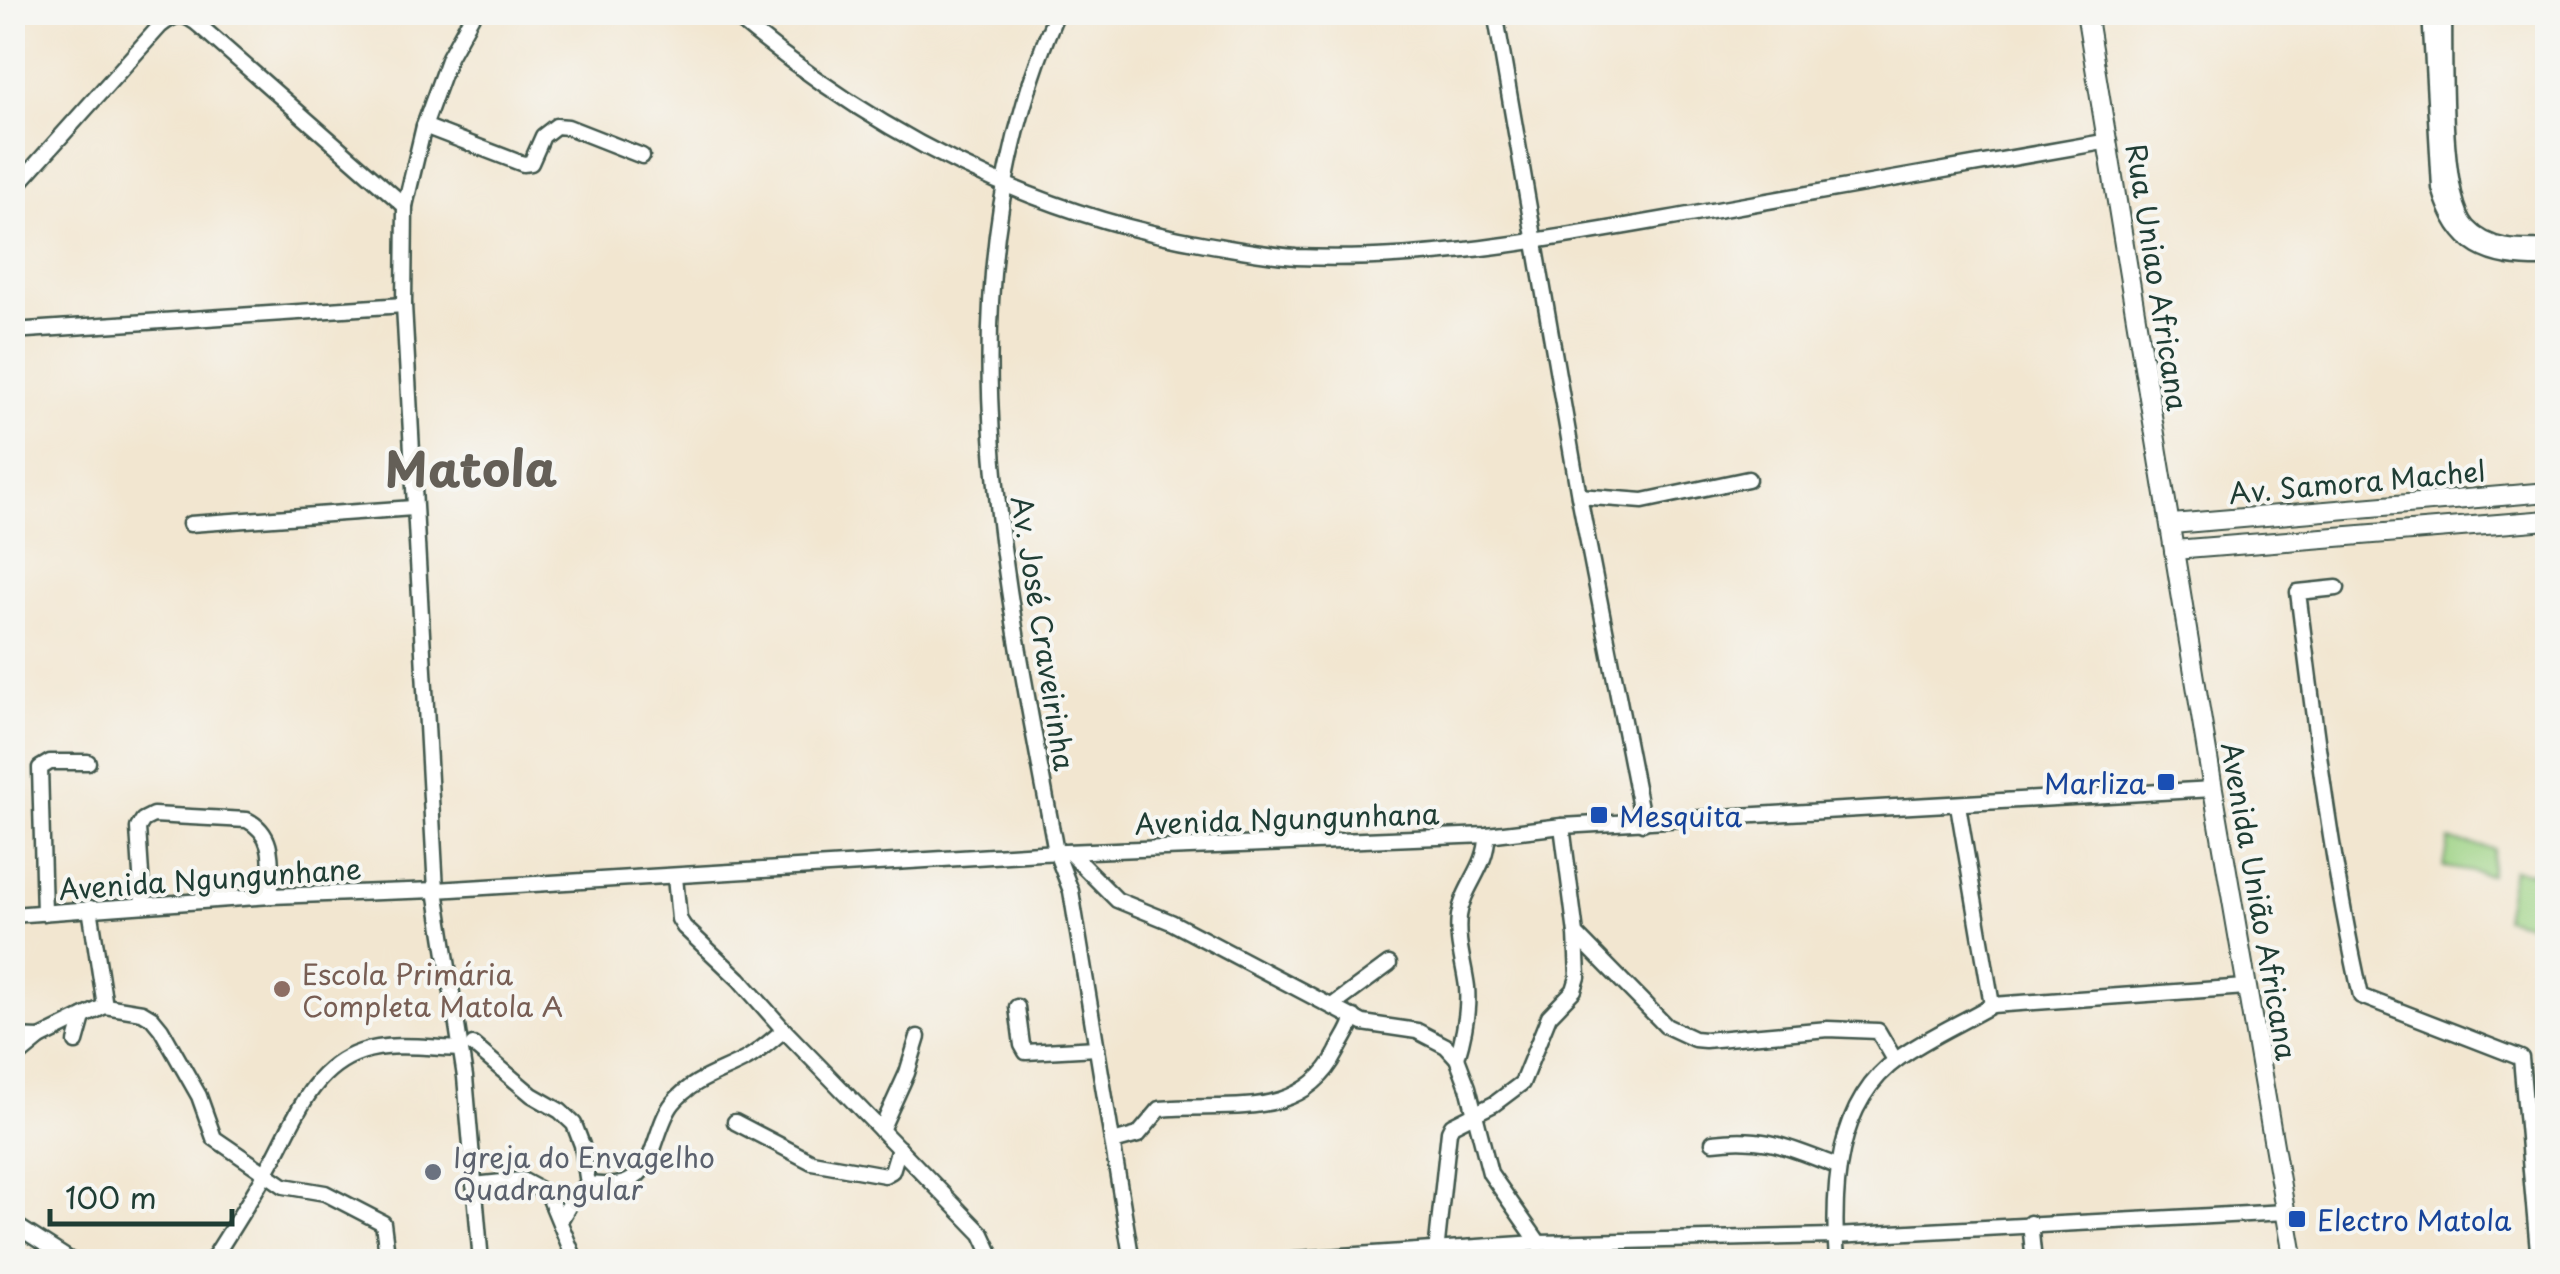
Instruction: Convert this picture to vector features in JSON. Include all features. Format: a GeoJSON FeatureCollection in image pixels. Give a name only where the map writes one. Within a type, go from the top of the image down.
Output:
{"type":"FeatureCollection","features":[{"type":"Feature","properties":{"kind":"main road","name":"Rua Uniao Africana"},"geometry":{"type":"LineString","coordinates":[[2086,12],[2174,550]]}},
{"type":"Feature","properties":{"kind":"main road"},"geometry":{"type":"LineString","coordinates":[[2163,482],[2178,504],[2206,521]]}},
{"type":"Feature","properties":{"kind":"main road","name":"Av. Samora Machel"},"geometry":{"type":"LineString","coordinates":[[2172,524],[2548,492]]}},
{"type":"Feature","properties":{"kind":"main road","name":"Av. Samora Machel"},"geometry":{"type":"LineString","coordinates":[[2174,550],[2548,520]]}},
{"type":"Feature","properties":{"kind":"main road"},"geometry":{"type":"LineString","coordinates":[[2179,583],[2186,569],[2212,547]]}},
{"type":"Feature","properties":{"kind":"main road","name":"Avenida União Africana"},"geometry":{"type":"LineString","coordinates":[[2174,550],[2294,1262]]}},
{"type":"Feature","properties":{"kind":"street"},"geometry":{"type":"LineString","coordinates":[[474,12],[449,57],[424,126],[405,206],[404,305],[436,890],[467,1047],[481,1262]]}},
{"type":"Feature","properties":{"kind":"street"},"geometry":{"type":"LineString","coordinates":[[730,12],[790,63],[839,97],[890,128],[1003,185],[1129,228],[1293,256],[1349,257],[1536,242],[2109,141]]}},
{"type":"Feature","properties":{"kind":"street","name":"Av. José Craveirinha"},"geometry":{"type":"LineString","coordinates":[[1058,12],[1033,78],[1003,185],[988,330],[991,454],[1008,593],[1072,891],[1132,1262]]}},
{"type":"Feature","properties":{"kind":"street"},"geometry":{"type":"LineString","coordinates":[[1495,12],[1579,496],[1643,823]]}},
{"type":"Feature","properties":{"kind":"street"},"geometry":{"type":"LineString","coordinates":[[2430,12],[2440,188],[2446,210],[2472,244],[2494,255],[2548,259]]}},
{"type":"Feature","properties":{"kind":"street"},"geometry":{"type":"LineString","coordinates":[[2444,12],[2449,156],[2454,200],[2460,215],[2481,238],[2498,246],[2548,248]]}},
{"type":"Feature","properties":{"kind":"street"},"geometry":{"type":"LineString","coordinates":[[12,191],[160,26],[186,14],[405,206]]}},
{"type":"Feature","properties":{"kind":"street"},"geometry":{"type":"LineString","coordinates":[[424,126],[524,164],[532,163],[543,136],[556,126],[568,127],[642,156]]}},
{"type":"Feature","properties":{"kind":"street"},"geometry":{"type":"LineString","coordinates":[[12,331],[404,305]]}},
{"type":"Feature","properties":{"kind":"street"},"geometry":{"type":"LineString","coordinates":[[1579,496],[1643,501],[1748,479]]}},
{"type":"Feature","properties":{"kind":"street"},"geometry":{"type":"LineString","coordinates":[[190,524],[413,508]]}},
{"type":"Feature","properties":{"kind":"street"},"geometry":{"type":"LineString","coordinates":[[2337,588],[2298,592],[2331,834],[2360,996],[2521,1058],[2539,1262]]}},
{"type":"Feature","properties":{"kind":"street"},"geometry":{"type":"LineString","coordinates":[[44,913],[40,768],[50,762],[88,762]]}},
{"type":"Feature","properties":{"kind":"street","name":"Avenida Ngungunhana"},"geometry":{"type":"LineString","coordinates":[[411,891],[1062,852],[1487,835],[1562,826],[2212,788]]}},
{"type":"Feature","properties":{"kind":"street"},"geometry":{"type":"LineString","coordinates":[[1958,805],[1992,1005]]}},
{"type":"Feature","properties":{"kind":"street"},"geometry":{"type":"LineString","coordinates":[[142,905],[138,828],[153,815],[247,820],[258,825],[269,843],[271,896]]}},
{"type":"Feature","properties":{"kind":"street"},"geometry":{"type":"LineString","coordinates":[[1436,1255],[1446,1140],[1452,1126],[1511,1093],[1526,1075],[1549,1016],[1574,990],[1578,977],[1562,826]]}},
{"type":"Feature","properties":{"kind":"street"},"geometry":{"type":"LineString","coordinates":[[1487,835],[1488,853],[1460,908],[1457,933],[1467,988],[1467,1012],[1457,1058],[1490,1173],[1538,1244]]}},
{"type":"Feature","properties":{"kind":"street"},"geometry":{"type":"LineString","coordinates":[[1062,852],[1117,900],[1171,922],[1374,1026],[1431,1036],[1457,1058]]}},
{"type":"Feature","properties":{"kind":"street"},"geometry":{"type":"LineString","coordinates":[[675,876],[679,918],[684,927],[739,979],[982,1234],[996,1262]]}},
{"type":"Feature","properties":{"kind":"street","name":"Avenida Ngungunhane"},"geometry":{"type":"LineString","coordinates":[[12,914],[271,896],[411,891]]}},
{"type":"Feature","properties":{"kind":"street"},"geometry":{"type":"LineString","coordinates":[[90,908],[104,1006]]}},
{"type":"Feature","properties":{"kind":"street"},"geometry":{"type":"LineString","coordinates":[[1576,934],[1666,1026],[1694,1039],[1828,1029],[1868,1030],[1882,1034],[1895,1060]]}},
{"type":"Feature","properties":{"kind":"street"},"geometry":{"type":"LineString","coordinates":[[1332,1006],[1390,964]]}},
{"type":"Feature","properties":{"kind":"street"},"geometry":{"type":"LineString","coordinates":[[1837,1262],[1837,1166],[1860,1104],[1895,1060],[1931,1036],[1992,1005],[2246,987]]}},
{"type":"Feature","properties":{"kind":"street"},"geometry":{"type":"LineString","coordinates":[[12,1061],[40,1038],[104,1006],[126,1008],[152,1018],[199,1096],[214,1138],[291,1189],[325,1193],[384,1223],[388,1262]]}},
{"type":"Feature","properties":{"kind":"street"},"geometry":{"type":"LineString","coordinates":[[1016,1007],[1026,1052],[1097,1048]]}},
{"type":"Feature","properties":{"kind":"street"},"geometry":{"type":"LineString","coordinates":[[76,1042],[83,1017]]}},
{"type":"Feature","properties":{"kind":"street"},"geometry":{"type":"LineString","coordinates":[[1113,1142],[1138,1135],[1160,1109],[1270,1104],[1293,1096],[1327,1070],[1348,1038],[1354,1017]]}},
{"type":"Feature","properties":{"kind":"street"},"geometry":{"type":"LineString","coordinates":[[561,1219],[588,1184],[629,1182],[642,1172],[662,1119],[696,1082],[748,1058],[784,1030]]}},
{"type":"Feature","properties":{"kind":"street"},"geometry":{"type":"LineString","coordinates":[[881,1130],[918,1036]]}},
{"type":"Feature","properties":{"kind":"street"},"geometry":{"type":"LineString","coordinates":[[12,1037],[40,1038]]}},
{"type":"Feature","properties":{"kind":"street"},"geometry":{"type":"LineString","coordinates":[[212,1262],[311,1089],[340,1062],[362,1052],[467,1047],[574,1124],[582,1145],[588,1184]]}},
{"type":"Feature","properties":{"kind":"street"},"geometry":{"type":"LineString","coordinates":[[735,1122],[812,1162],[885,1175],[892,1170],[899,1148]]}},
{"type":"Feature","properties":{"kind":"street"},"geometry":{"type":"LineString","coordinates":[[1713,1142],[1770,1141],[1837,1166]]}},
{"type":"Feature","properties":{"kind":"street"},"geometry":{"type":"LineString","coordinates":[[474,1185],[522,1180],[535,1184],[548,1194],[576,1262]]}},
{"type":"Feature","properties":{"kind":"street"},"geometry":{"type":"LineString","coordinates":[[1252,1262],[1436,1255],[1538,1244],[1835,1236],[2286,1212]]}},
{"type":"Feature","properties":{"kind":"street"},"geometry":{"type":"LineString","coordinates":[[12,1223],[73,1262]]}},
{"type":"Feature","properties":{"kind":"street"},"geometry":{"type":"LineString","coordinates":[[2030,1223],[2034,1262]]}},
{"type":"Feature","properties":{"kind":"green space"},"geometry":{"type":"Polygon","coordinates":[[[2449,840],[2494,849],[2490,875],[2444,867],[2449,840]]]}},
{"type":"Feature","properties":{"kind":"green space"},"geometry":{"type":"Polygon","coordinates":[[[2513,869],[2547,876],[2547,928],[2504,918],[2513,869]]]}},
{"type":"Feature","properties":{"kind":"place","name":"Marliza"},"geometry":{"type":"Point","coordinates":[2166,782]}},
{"type":"Feature","properties":{"kind":"place","name":"Mesquita"},"geometry":{"type":"Point","coordinates":[1599,815]}},
{"type":"Feature","properties":{"kind":"place","name":"Escola Primária Completa Matola A"},"geometry":{"type":"Point","coordinates":[282,989]}},
{"type":"Feature","properties":{"kind":"place","name":"Igreja do Envagelho Quadrangular"},"geometry":{"type":"Point","coordinates":[433,1172]}},
{"type":"Feature","properties":{"kind":"place","name":"Electro Matola"},"geometry":{"type":"Point","coordinates":[2297,1219]}},
{"type":"Feature","properties":{"kind":"district","name":"Matola"},"geometry":{"type":"Point","coordinates":[471,467]}}]}
